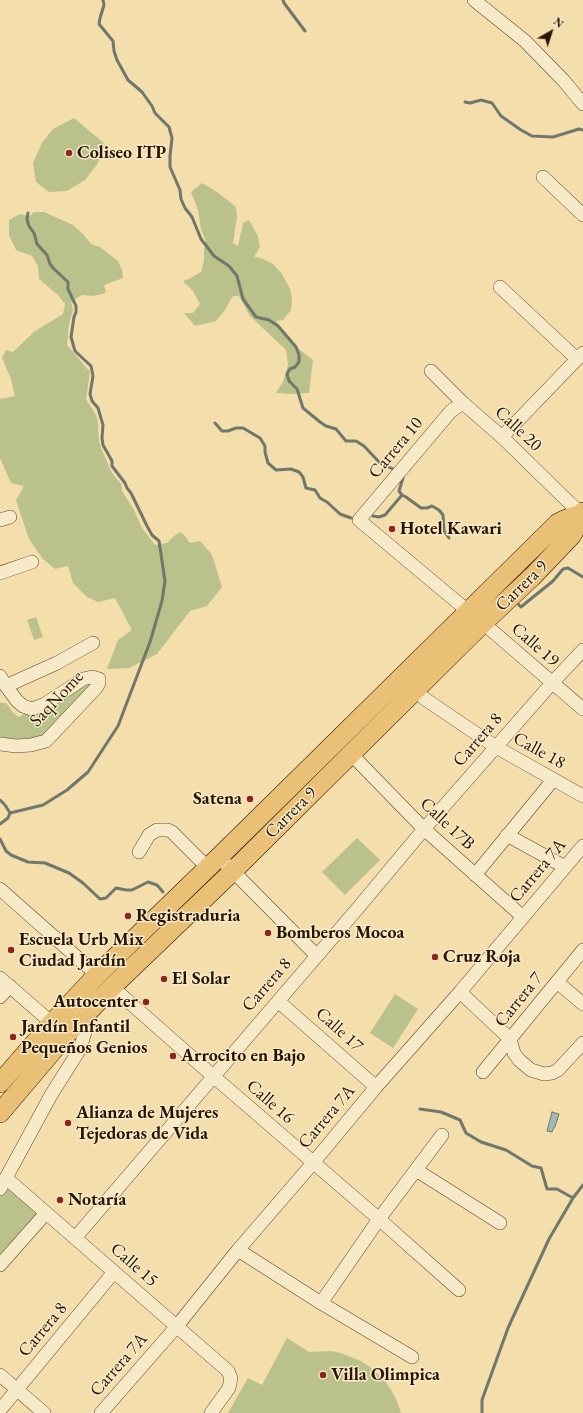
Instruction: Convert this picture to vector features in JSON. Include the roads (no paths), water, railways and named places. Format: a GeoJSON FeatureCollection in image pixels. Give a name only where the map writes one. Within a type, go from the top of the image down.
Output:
{"type":"FeatureCollection","features":[{"type":"Feature","properties":{"kind":"highway","name":"Carrera 9"},"geometry":{"type":"LineString","coordinates":[[0,1113],[66,1035],[112,987],[233,871],[415,691],[558,524],[582,513]]}},
{"type":"Feature","properties":{"kind":"highway","name":"Carrera 9"},"geometry":{"type":"LineString","coordinates":[[0,1083],[52,1023],[97,975],[401,678],[476,618]]}},
{"type":"Feature","properties":{"kind":"street"},"geometry":{"type":"LineString","coordinates":[[474,0],[526,41],[564,81],[583,104]]}},
{"type":"Feature","properties":{"kind":"street"},"geometry":{"type":"LineString","coordinates":[[543,177],[583,215]]}},
{"type":"Feature","properties":{"kind":"street"},"geometry":{"type":"LineString","coordinates":[[500,286],[580,356],[502,437]]}},
{"type":"Feature","properties":{"kind":"street","name":"Calle 20"},"geometry":{"type":"LineString","coordinates":[[431,371],[463,403],[502,437],[582,513]]}},
{"type":"Feature","properties":{"kind":"street","name":"Carrera 10"},"geometry":{"type":"LineString","coordinates":[[359,520],[451,411],[463,403]]}},
{"type":"Feature","properties":{"kind":"street","name":"Calle 19"},"geometry":{"type":"LineString","coordinates":[[359,520],[583,709]]}},
{"type":"Feature","properties":{"kind":"street"},"geometry":{"type":"LineString","coordinates":[[0,573],[32,562]]}},
{"type":"Feature","properties":{"kind":"street"},"geometry":{"type":"LineString","coordinates":[[3,681],[57,663],[93,643]]}},
{"type":"Feature","properties":{"kind":"street","name":"Carrera 8"},"geometry":{"type":"LineString","coordinates":[[75,1238],[424,829],[552,683],[583,650]]}},
{"type":"Feature","properties":{"kind":"street","name":"SaqNome"},"geometry":{"type":"LineString","coordinates":[[0,744],[16,746],[32,745],[46,741],[99,683],[99,679],[92,676],[83,679],[45,704],[32,709],[23,706],[17,701],[3,681]]}},
{"type":"Feature","properties":{"kind":"street","name":"Calle 18"},"geometry":{"type":"LineString","coordinates":[[401,678],[415,691],[496,747],[583,796]]}},
{"type":"Feature","properties":{"kind":"street","name":"Calle 17B"},"geometry":{"type":"LineString","coordinates":[[351,754],[424,829],[523,917]]}},
{"type":"Feature","properties":{"kind":"street"},"geometry":{"type":"LineString","coordinates":[[475,875],[554,780]]}},
{"type":"Feature","properties":{"kind":"street"},"geometry":{"type":"LineString","coordinates":[[139,852],[149,835],[157,830],[168,830],[172,832],[214,862],[233,871],[316,955]]}},
{"type":"Feature","properties":{"kind":"street"},"geometry":{"type":"LineString","coordinates":[[507,836],[565,867]]}},
{"type":"Feature","properties":{"kind":"street","name":"Carrera 7A"},"geometry":{"type":"LineString","coordinates":[[101,1413],[176,1326],[238,1250],[376,1087],[460,992],[583,846]]}},
{"type":"Feature","properties":{"kind":"street"},"geometry":{"type":"LineString","coordinates":[[0,889],[97,975]]}},
{"type":"Feature","properties":{"kind":"street","name":"Carrera 7"},"geometry":{"type":"LineString","coordinates":[[482,1072],[583,950]]}},
{"type":"Feature","properties":{"kind":"street"},"geometry":{"type":"LineString","coordinates":[[0,997],[5,982],[52,1023]]}},
{"type":"Feature","properties":{"kind":"street"},"geometry":{"type":"LineString","coordinates":[[557,982],[583,1004]]}},
{"type":"Feature","properties":{"kind":"street","name":"Calle 16"},"geometry":{"type":"LineString","coordinates":[[112,987],[459,1290]]}},
{"type":"Feature","properties":{"kind":"street"},"geometry":{"type":"LineString","coordinates":[[460,992],[510,1039],[514,1054],[531,1070],[544,1074],[552,1073],[558,1070],[583,1043]]}},
{"type":"Feature","properties":{"kind":"street","name":"Calle 17"},"geometry":{"type":"LineString","coordinates":[[278,1001],[376,1087]]}},
{"type":"Feature","properties":{"kind":"street"},"geometry":{"type":"LineString","coordinates":[[3,1184],[51,1095],[80,1049],[84,1032],[79,1022]]}},
{"type":"Feature","properties":{"kind":"street"},"geometry":{"type":"LineString","coordinates":[[321,1303],[379,1219],[442,1135]]}},
{"type":"Feature","properties":{"kind":"street"},"geometry":{"type":"LineString","coordinates":[[416,1170],[500,1223]]}},
{"type":"Feature","properties":{"kind":"street","name":"Calle 15"},"geometry":{"type":"LineString","coordinates":[[3,1184],[46,1213],[228,1371],[231,1378],[231,1383],[227,1392],[211,1413]]}},
{"type":"Feature","properties":{"kind":"street"},"geometry":{"type":"LineString","coordinates":[[0,1265],[46,1213]]}},
{"type":"Feature","properties":{"kind":"street"},"geometry":{"type":"LineString","coordinates":[[238,1250],[321,1303],[412,1357]]}},
{"type":"Feature","properties":{"kind":"street","name":"Carrera 8"},"geometry":{"type":"LineString","coordinates":[[0,1410],[114,1272]]}},
{"type":"Feature","properties":{"kind":"street"},"geometry":{"type":"LineString","coordinates":[[0,1375],[44,1413]]}},
{"type":"Feature","properties":{"kind":"water"},"geometry":{"type":"Polygon","coordinates":[[[552,1112],[559,1114],[552,1132],[547,1131],[552,1112]]]}},
{"type":"Feature","properties":{"kind":"waterway"},"geometry":{"type":"LineString","coordinates":[[103,0],[104,5],[99,24],[113,41],[117,60],[128,80],[142,92],[155,113],[169,127],[172,138],[170,167],[180,190],[181,199],[185,208],[192,217],[201,239],[214,256],[229,266],[237,276],[243,299],[256,317],[269,320],[278,326],[296,347],[299,355],[299,362],[295,367],[290,369],[287,374],[289,381],[297,389],[303,408],[326,426],[336,429],[346,441],[356,441],[364,446],[380,463],[393,469]]}},
{"type":"Feature","properties":{"kind":"waterway"},"geometry":{"type":"LineString","coordinates":[[283,0],[305,31]]}},
{"type":"Feature","properties":{"kind":"waterway"},"geometry":{"type":"LineString","coordinates":[[465,102],[470,103],[481,100],[492,103],[501,116],[532,136],[553,137],[579,129],[583,130]]}},
{"type":"Feature","properties":{"kind":"waterway"},"geometry":{"type":"LineString","coordinates":[[10,813],[43,805],[67,790],[88,772],[118,726],[150,642],[162,601],[165,581],[159,541],[152,535],[131,493],[112,466],[112,461],[103,445],[103,425],[98,408],[92,401],[90,394],[93,376],[91,366],[75,351],[71,337],[76,306],[68,289],[68,282],[54,269],[50,264],[47,255],[37,244],[34,233],[29,226],[27,219],[28,213]]}},
{"type":"Feature","properties":{"kind":"waterway"},"geometry":{"type":"LineString","coordinates":[[215,423],[222,431],[243,428],[260,438],[265,446],[268,463],[276,470],[291,469],[299,472],[303,477],[306,488],[315,490],[320,498],[327,502],[340,514],[351,518]]}},
{"type":"Feature","properties":{"kind":"waterway"},"geometry":{"type":"LineString","coordinates":[[403,478],[399,491],[402,495],[421,508],[432,506],[439,510],[443,515],[444,531],[449,538]]}},
{"type":"Feature","properties":{"kind":"waterway"},"geometry":{"type":"LineString","coordinates":[[373,516],[379,517],[385,515],[402,495]]}},
{"type":"Feature","properties":{"kind":"waterway"},"geometry":{"type":"LineString","coordinates":[[518,604],[521,607],[553,581],[563,569],[568,568],[583,577]]}},
{"type":"Feature","properties":{"kind":"waterway"},"geometry":{"type":"LineString","coordinates":[[0,800],[10,813],[8,818],[0,824]]}},
{"type":"Feature","properties":{"kind":"waterway"},"geometry":{"type":"LineString","coordinates":[[0,839],[6,851],[11,855],[28,862],[45,863],[69,873],[83,883],[100,899],[106,898],[116,888],[132,890],[148,882],[157,885],[163,892]]}},
{"type":"Feature","properties":{"kind":"waterway"},"geometry":{"type":"LineString","coordinates":[[420,1109],[441,1112],[460,1120],[466,1133],[481,1142],[506,1150],[532,1166],[541,1168],[547,1189],[557,1189],[573,1198]]}},
{"type":"Feature","properties":{"kind":"waterway"},"geometry":{"type":"LineString","coordinates":[[482,1413],[482,1400],[508,1328],[549,1239],[573,1198],[583,1185]]}},
{"type":"Feature","properties":{"kind":"place","name":"Coliseo ITP"},"geometry":{"type":"Point","coordinates":[69,153]}},
{"type":"Feature","properties":{"kind":"place","name":"Hotel Kawari"},"geometry":{"type":"Point","coordinates":[392,529]}},
{"type":"Feature","properties":{"kind":"place","name":"Satena"},"geometry":{"type":"Point","coordinates":[250,799]}},
{"type":"Feature","properties":{"kind":"place","name":"Registraduria"},"geometry":{"type":"Point","coordinates":[128,916]}},
{"type":"Feature","properties":{"kind":"place","name":"Bomberos Mocoa"},"geometry":{"type":"Point","coordinates":[268,933]}},
{"type":"Feature","properties":{"kind":"place","name":"Escuela Urb Mix Ciudad Jardín"},"geometry":{"type":"Point","coordinates":[11,950]}},
{"type":"Feature","properties":{"kind":"place","name":"Cruz Roja"},"geometry":{"type":"Point","coordinates":[435,957]}},
{"type":"Feature","properties":{"kind":"place","name":"El Solar"},"geometry":{"type":"Point","coordinates":[164,979]}},
{"type":"Feature","properties":{"kind":"place","name":"Autocenter"},"geometry":{"type":"Point","coordinates":[146,1002]}},
{"type":"Feature","properties":{"kind":"place","name":"Jardín Infantil Pequeños Genios"},"geometry":{"type":"Point","coordinates":[13,1037]}},
{"type":"Feature","properties":{"kind":"place","name":"Arrocito en Bajo"},"geometry":{"type":"Point","coordinates":[173,1056]}},
{"type":"Feature","properties":{"kind":"place","name":"Alianza de Mujeres Tejedoras de Vida"},"geometry":{"type":"Point","coordinates":[68,1123]}},
{"type":"Feature","properties":{"kind":"place","name":"Notaría"},"geometry":{"type":"Point","coordinates":[60,1200]}},
{"type":"Feature","properties":{"kind":"place","name":"Villa Olimpica"},"geometry":{"type":"Point","coordinates":[323,1375]}}]}
